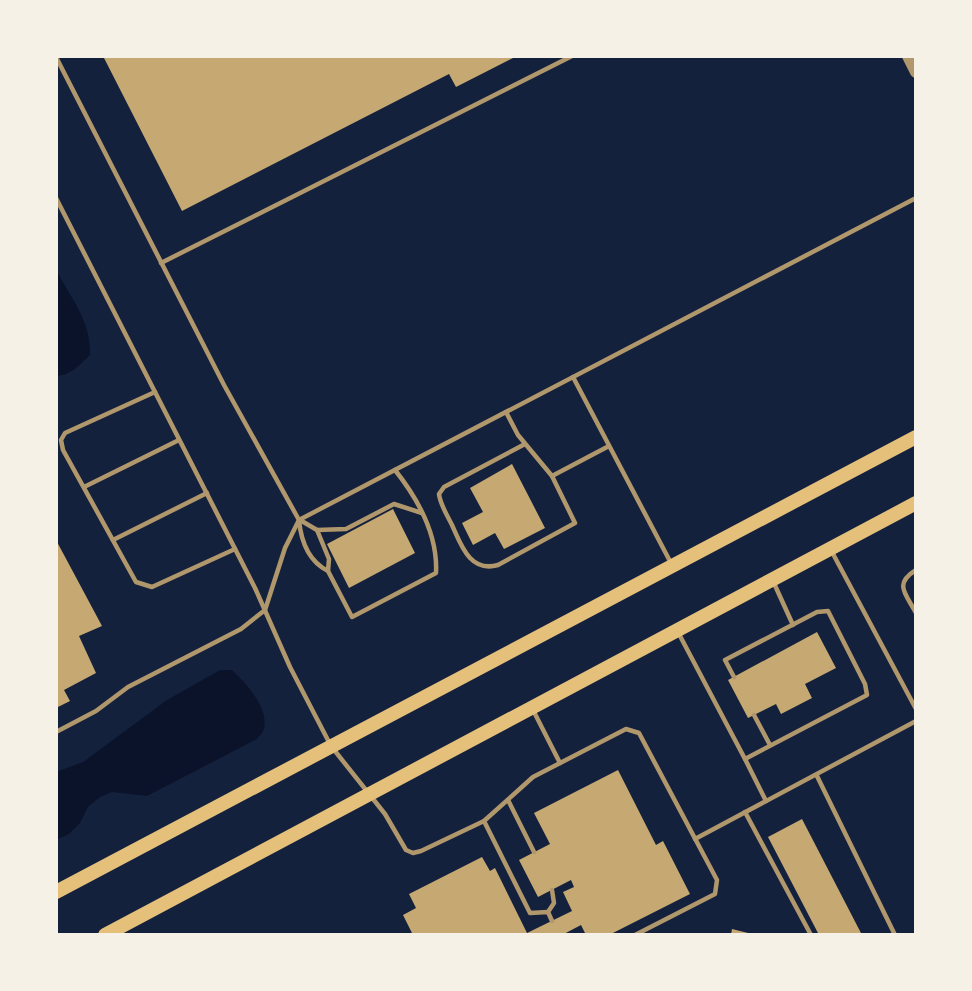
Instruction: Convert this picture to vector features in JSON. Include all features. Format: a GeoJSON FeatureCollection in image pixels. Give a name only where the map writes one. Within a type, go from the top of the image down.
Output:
{"type":"FeatureCollection","features":[{"type":"Feature","properties":{"kind":"main road"},"geometry":{"type":"LineString","coordinates":[[56,892],[916,437]]}},
{"type":"Feature","properties":{"kind":"main road"},"geometry":{"type":"LineString","coordinates":[[105,935],[916,503]]}},
{"type":"Feature","properties":{"kind":"street"},"geometry":{"type":"LineString","coordinates":[[908,56],[916,72]]}},
{"type":"Feature","properties":{"kind":"lane"},"geometry":{"type":"LineString","coordinates":[[161,263],[572,56]]}},
{"type":"Feature","properties":{"kind":"lane"},"geometry":{"type":"LineString","coordinates":[[56,57],[224,385],[299,520],[301,540],[317,565],[328,571]]}},
{"type":"Feature","properties":{"kind":"lane"},"geometry":{"type":"LineString","coordinates":[[56,198],[207,493],[331,746],[385,814],[406,850],[421,852],[484,821],[533,776],[559,762],[626,729],[639,733],[717,880],[715,894],[635,935]]}},
{"type":"Feature","properties":{"kind":"lane"},"geometry":{"type":"LineString","coordinates":[[56,732],[96,711],[128,687],[240,629],[265,610],[285,548],[299,520],[916,198]]}},
{"type":"Feature","properties":{"kind":"lane"},"geometry":{"type":"LineString","coordinates":[[573,377],[673,565]]}},
{"type":"Feature","properties":{"kind":"lane"},"geometry":{"type":"LineString","coordinates":[[155,392],[65,433],[61,440],[64,450],[136,582],[152,587],[235,549]]}},
{"type":"Feature","properties":{"kind":"lane"},"geometry":{"type":"LineString","coordinates":[[506,412],[517,435],[525,444],[552,475],[575,523],[494,566],[479,565],[465,553],[439,498],[440,492],[444,487],[525,444]]}},
{"type":"Feature","properties":{"kind":"lane"},"geometry":{"type":"LineString","coordinates":[[84,487],[179,440]]}},
{"type":"Feature","properties":{"kind":"lane"},"geometry":{"type":"LineString","coordinates":[[552,475],[610,446]]}},
{"type":"Feature","properties":{"kind":"lane"},"geometry":{"type":"LineString","coordinates":[[317,530],[329,559],[328,571],[352,617],[436,573],[435,550],[423,513],[395,470]]}},
{"type":"Feature","properties":{"kind":"lane"},"geometry":{"type":"LineString","coordinates":[[113,540],[207,493]]}},
{"type":"Feature","properties":{"kind":"lane"},"geometry":{"type":"LineString","coordinates":[[299,520],[317,530],[346,528],[394,504],[423,513]]}},
{"type":"Feature","properties":{"kind":"lane"},"geometry":{"type":"LineString","coordinates":[[830,548],[916,709]]}},
{"type":"Feature","properties":{"kind":"lane"},"geometry":{"type":"LineString","coordinates":[[916,570],[903,580],[903,587],[916,613]]}},
{"type":"Feature","properties":{"kind":"lane"},"geometry":{"type":"LineString","coordinates":[[772,579],[793,625]]}},
{"type":"Feature","properties":{"kind":"lane"},"geometry":{"type":"LineString","coordinates":[[734,677],[725,660],[817,612],[828,611],[865,684],[867,695],[745,759]]}},
{"type":"Feature","properties":{"kind":"lane"},"geometry":{"type":"LineString","coordinates":[[677,630],[766,801]]}},
{"type":"Feature","properties":{"kind":"lane"},"geometry":{"type":"LineString","coordinates":[[531,708],[559,762]]}},
{"type":"Feature","properties":{"kind":"lane"},"geometry":{"type":"LineString","coordinates":[[754,715],[770,746]]}},
{"type":"Feature","properties":{"kind":"lane"},"geometry":{"type":"LineString","coordinates":[[695,839],[916,721]]}},
{"type":"Feature","properties":{"kind":"lane"},"geometry":{"type":"LineString","coordinates":[[817,775],[895,935]]}},
{"type":"Feature","properties":{"kind":"lane"},"geometry":{"type":"LineString","coordinates":[[508,800],[534,852]]}},
{"type":"Feature","properties":{"kind":"lane"},"geometry":{"type":"LineString","coordinates":[[745,812],[811,935]]}},
{"type":"Feature","properties":{"kind":"lane"},"geometry":{"type":"LineString","coordinates":[[484,821],[530,913],[548,912]]}},
{"type":"Feature","properties":{"kind":"lane"},"geometry":{"type":"LineString","coordinates":[[548,912],[554,903],[552,890]]}},
{"type":"Feature","properties":{"kind":"lane"},"geometry":{"type":"LineString","coordinates":[[548,912],[552,921]]}},
{"type":"Feature","properties":{"kind":"water"},"geometry":{"type":"Polygon","coordinates":[[[56,269],[84,320],[90,355],[71,372],[56,376],[56,269]]]}},
{"type":"Feature","properties":{"kind":"water"},"geometry":{"type":"Polygon","coordinates":[[[220,670],[232,670],[250,689],[260,705],[265,721],[264,729],[257,739],[147,796],[112,792],[100,797],[88,807],[80,823],[69,834],[56,840],[56,772],[83,762],[167,700],[220,670]]]}},
{"type":"Feature","properties":{"kind":"building"},"geometry":{"type":"Polygon","coordinates":[[[103,56],[517,56],[456,87],[449,74],[182,211],[103,56]]]}},
{"type":"Feature","properties":{"kind":"building"},"geometry":{"type":"Polygon","coordinates":[[[512,464],[545,528],[504,549],[495,533],[473,545],[462,523],[483,512],[470,488],[512,464]]]}},
{"type":"Feature","properties":{"kind":"building"},"geometry":{"type":"Polygon","coordinates":[[[393,509],[415,553],[349,588],[327,544],[393,509]]]}},
{"type":"Feature","properties":{"kind":"building"},"geometry":{"type":"Polygon","coordinates":[[[56,540],[102,626],[79,636],[96,673],[64,690],[70,701],[56,708],[56,540]]]}},
{"type":"Feature","properties":{"kind":"building"},"geometry":{"type":"Polygon","coordinates":[[[817,632],[836,668],[805,684],[812,698],[781,714],[776,704],[748,718],[728,680],[817,632]]]}},
{"type":"Feature","properties":{"kind":"building"},"geometry":{"type":"Polygon","coordinates":[[[618,770],[656,845],[663,841],[690,894],[609,935],[586,935],[581,925],[562,935],[413,935],[403,915],[416,908],[409,894],[482,857],[490,871],[495,868],[527,933],[572,911],[563,892],[574,887],[571,880],[538,897],[519,860],[550,844],[534,813],[618,770]]]}},
{"type":"Feature","properties":{"kind":"building"},"geometry":{"type":"Polygon","coordinates":[[[802,819],[862,935],[819,935],[768,837],[802,819]]]}},
{"type":"Feature","properties":{"kind":"building"},"geometry":{"type":"Polygon","coordinates":[[[732,929],[752,934],[752,935],[731,935],[732,929]]]}}]}
